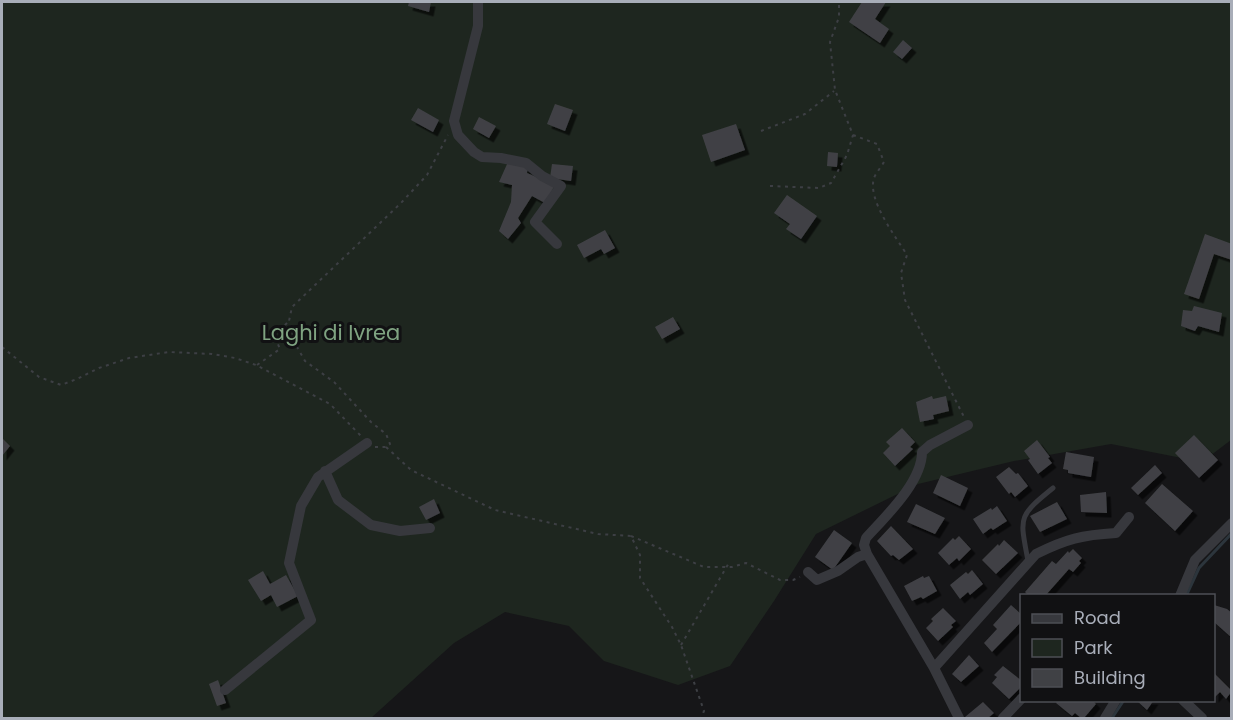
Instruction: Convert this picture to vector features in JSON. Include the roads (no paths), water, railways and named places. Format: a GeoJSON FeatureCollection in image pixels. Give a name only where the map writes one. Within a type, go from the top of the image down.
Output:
{"type":"FeatureCollection","features":[{"type":"Feature","properties":{"kind":"street"},"geometry":{"type":"LineString","coordinates":[[478,2],[480,7],[478,26],[454,122],[458,135],[482,157],[525,163],[561,186],[535,222],[558,244]]}},
{"type":"Feature","properties":{"kind":"street"},"geometry":{"type":"LineString","coordinates":[[959,718],[934,668],[867,554],[864,544],[866,538],[916,477],[922,462],[922,452],[930,445],[968,425]]}},
{"type":"Feature","properties":{"kind":"street"},"geometry":{"type":"LineString","coordinates":[[225,690],[311,620],[289,563],[301,506],[318,477],[367,443]]}},
{"type":"Feature","properties":{"kind":"street"},"geometry":{"type":"LineString","coordinates":[[325,471],[338,500],[371,525],[400,531],[430,528]]}},
{"type":"Feature","properties":{"kind":"street"},"geometry":{"type":"LineString","coordinates":[[934,668],[1036,554],[1058,543],[1085,535],[1116,533],[1129,517]]}},
{"type":"Feature","properties":{"kind":"street"},"geometry":{"type":"LineString","coordinates":[[1181,594],[1195,560],[1232,523]]}},
{"type":"Feature","properties":{"kind":"street"},"geometry":{"type":"LineString","coordinates":[[808,573],[818,580],[867,554]]}},
{"type":"Feature","properties":{"kind":"street"},"geometry":{"type":"LineString","coordinates":[[1003,718],[1020,700]]}},
{"type":"Feature","properties":{"kind":"street"},"geometry":{"type":"LineString","coordinates":[[1105,718],[1115,702]]}},
{"type":"Feature","properties":{"kind":"street"},"geometry":{"type":"LineString","coordinates":[[1185,702],[1202,718]]}},
{"type":"Feature","properties":{"kind":"lane"},"geometry":{"type":"LineString","coordinates":[[1029,563],[1022,525],[1023,516],[1053,488]]}},
{"type":"Feature","properties":{"kind":"waterway"},"geometry":{"type":"LineString","coordinates":[[1187,594],[1199,568],[1232,533]]}},
{"type":"Feature","properties":{"kind":"waterway"},"geometry":{"type":"LineString","coordinates":[[1112,718],[1123,702]]}},
{"type":"Feature","properties":{"kind":"park label","name":"Laghi di Ivrea"},"geometry":{"type":"Point","coordinates":[331,332]}}]}
